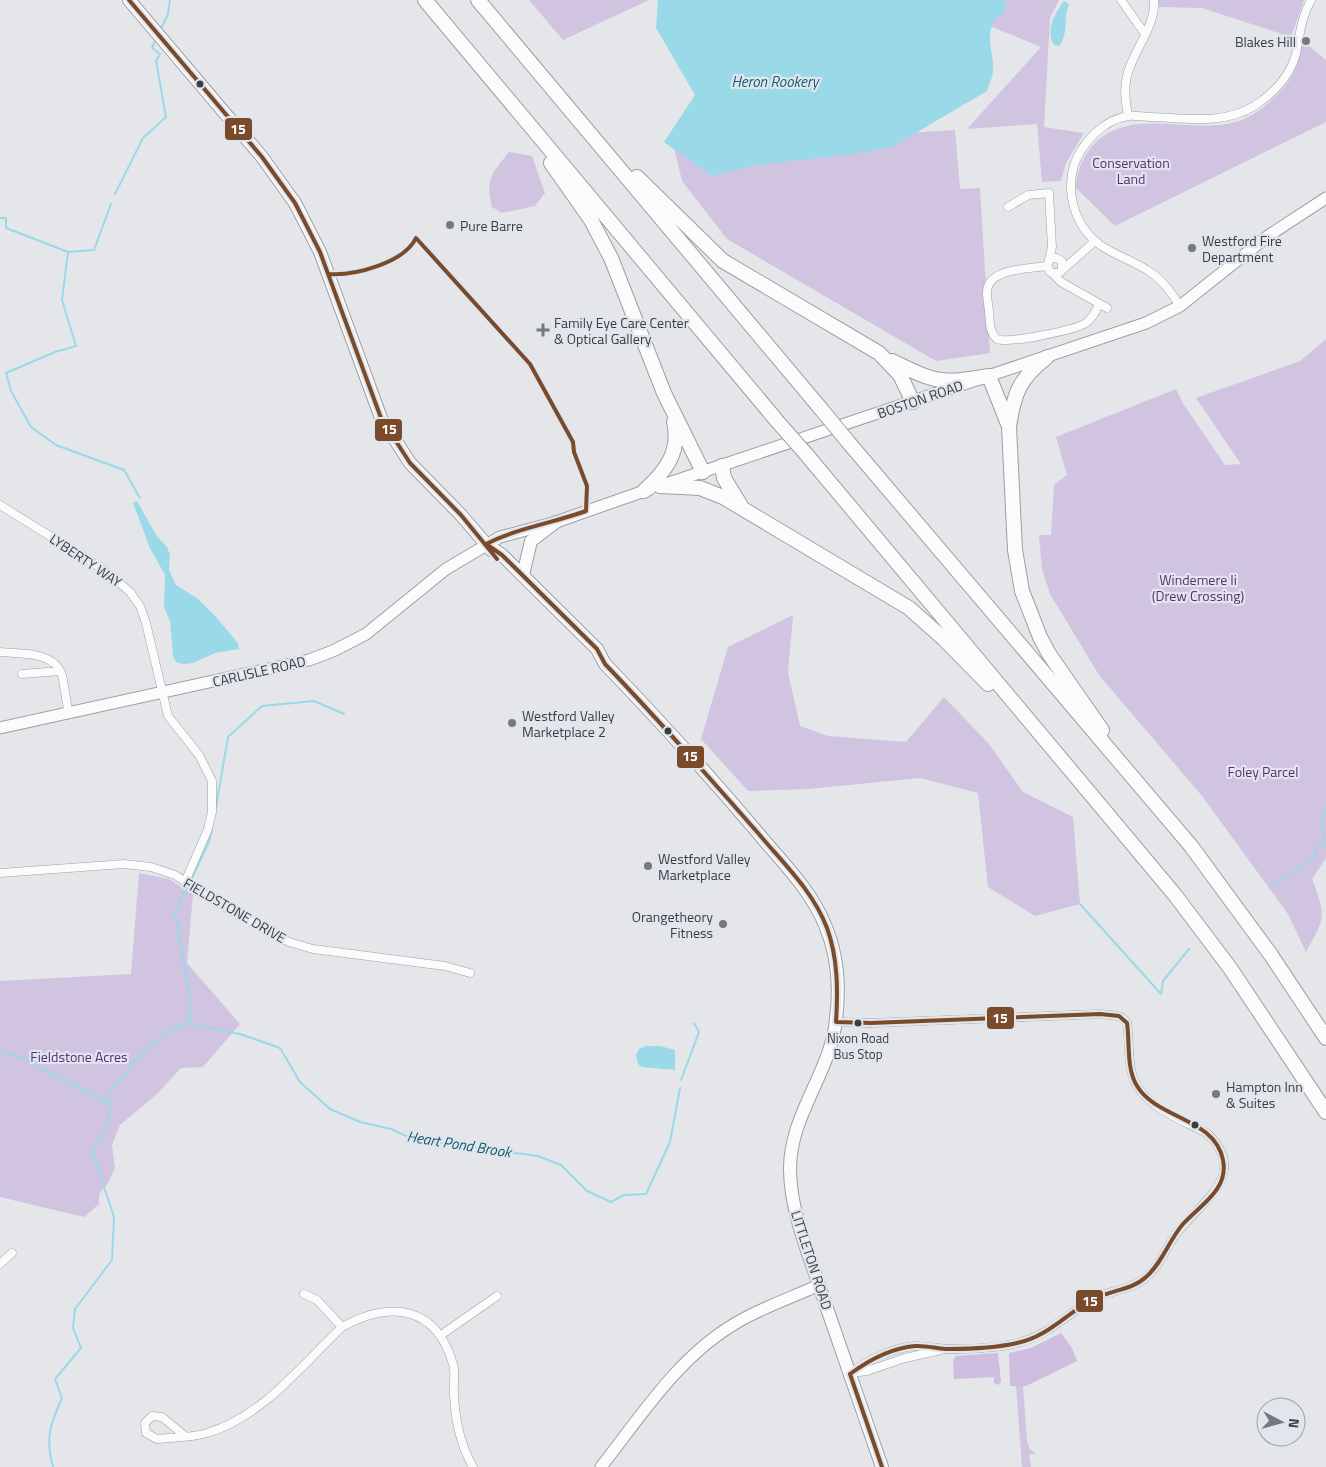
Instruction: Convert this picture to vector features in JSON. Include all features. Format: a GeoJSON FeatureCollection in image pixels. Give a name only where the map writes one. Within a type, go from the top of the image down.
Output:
{"type":"FeatureCollection","features":[{"type":"Feature","properties":{"kind":"highway"},"geometry":{"type":"LineString","coordinates":[[425,0],[962,638],[1175,895],[1219,953],[1326,1112]]}},
{"type":"Feature","properties":{"kind":"highway"},"geometry":{"type":"LineString","coordinates":[[478,0],[1191,846],[1245,918],[1326,1038]]}},
{"type":"Feature","properties":{"kind":"highway"},"geometry":{"type":"LineString","coordinates":[[520,114],[591,220],[607,249],[669,402],[703,472]]}},
{"type":"Feature","properties":{"kind":"highway"},"geometry":{"type":"LineString","coordinates":[[583,125],[723,260],[882,356],[913,372],[940,381],[989,376],[1009,427]]}},
{"type":"Feature","properties":{"kind":"highway"},"geometry":{"type":"LineString","coordinates":[[882,356],[900,375],[913,402]]}},
{"type":"Feature","properties":{"kind":"highway"},"geometry":{"type":"LineString","coordinates":[[1047,357],[1025,376],[1016,390],[1009,427],[1015,550],[1018,572],[1026,605],[1040,637],[1059,671],[1149,798]]}},
{"type":"Feature","properties":{"kind":"highway"},"geometry":{"type":"LineString","coordinates":[[644,491],[665,469],[674,450],[675,431],[669,402]]}},
{"type":"Feature","properties":{"kind":"highway"},"geometry":{"type":"LineString","coordinates":[[722,466],[728,487],[745,510]]}},
{"type":"Feature","properties":{"kind":"highway"},"geometry":{"type":"LineString","coordinates":[[660,486],[700,488],[723,497],[909,608],[1030,722]]}},
{"type":"Feature","properties":{"kind":"main road","name":"LITTLETON ROAD"},"geometry":{"type":"LineString","coordinates":[[128,0],[262,157],[295,203],[320,252],[380,418],[410,463],[486,544],[498,560],[592,655],[600,658]]}},
{"type":"Feature","properties":{"kind":"main road","name":"BOSTON ROAD"},"geometry":{"type":"LineString","coordinates":[[486,544],[500,537],[556,522],[1146,323],[1180,306],[1268,236],[1326,198]]}},
{"type":"Feature","properties":{"kind":"main road"},"geometry":{"type":"LineString","coordinates":[[523,575],[531,541],[556,522]]}},
{"type":"Feature","properties":{"kind":"main road","name":"LITTLETON ROAD"},"geometry":{"type":"LineString","coordinates":[[486,544],[502,554],[597,649],[600,658],[692,755],[796,878],[827,928],[835,956],[838,983],[836,1022],[827,1055],[799,1118],[790,1159],[791,1186],[795,1211],[882,1467]]}},
{"type":"Feature","properties":{"kind":"main road","name":"CARLISLE ROAD"},"geometry":{"type":"LineString","coordinates":[[0,728],[269,670],[333,651],[366,634],[446,569],[486,544]]}},
{"type":"Feature","properties":{"kind":"main road"},"geometry":{"type":"LineString","coordinates":[[601,1467],[668,1383],[704,1345],[756,1311],[819,1285]]}},
{"type":"Feature","properties":{"kind":"street"},"geometry":{"type":"LineString","coordinates":[[1121,0],[1145,34]]}},
{"type":"Feature","properties":{"kind":"street"},"geometry":{"type":"LineString","coordinates":[[1128,116],[1125,96],[1126,79],[1153,13],[1154,0]]}},
{"type":"Feature","properties":{"kind":"street"},"geometry":{"type":"LineString","coordinates":[[1180,306],[1169,289],[1156,276],[1143,267],[1111,254],[1094,242],[1082,226],[1075,212],[1071,190],[1074,167],[1090,139],[1110,123],[1128,116],[1221,118],[1255,106],[1275,89],[1290,69],[1296,53],[1303,17],[1312,0]]}},
{"type":"Feature","properties":{"kind":"street"},"geometry":{"type":"LineString","coordinates":[[1008,207],[1031,194],[1049,193],[1052,273],[1060,282],[1107,308]]}},
{"type":"Feature","properties":{"kind":"street"},"geometry":{"type":"LineString","coordinates":[[1052,273],[1062,270],[1094,242]]}},
{"type":"Feature","properties":{"kind":"street"},"geometry":{"type":"LineString","coordinates":[[1078,256],[1011,271],[999,275],[990,282],[988,293],[990,329],[997,339],[1011,342],[1081,325],[1091,318],[1100,304]]}},
{"type":"Feature","properties":{"kind":"street"},"geometry":{"type":"LineString","coordinates":[[1053,261],[1062,270],[1065,281],[1070,286]]}},
{"type":"Feature","properties":{"kind":"street","name":"LYBERTY WAY"},"geometry":{"type":"LineString","coordinates":[[0,505],[104,569],[130,592],[146,622],[168,716],[199,755],[212,781],[212,812],[208,829],[185,882]]}},
{"type":"Feature","properties":{"kind":"street"},"geometry":{"type":"LineString","coordinates":[[0,652],[46,657],[54,662],[60,671],[69,714]]}},
{"type":"Feature","properties":{"kind":"street"},"geometry":{"type":"LineString","coordinates":[[22,674],[60,671]]}},
{"type":"Feature","properties":{"kind":"street","name":"FIELDSTONE DRIVE"},"geometry":{"type":"LineString","coordinates":[[0,873],[124,864],[163,870],[263,930],[289,942],[313,949],[445,966],[470,973]]}},
{"type":"Feature","properties":{"kind":"street"},"geometry":{"type":"LineString","coordinates":[[836,1022],[871,1023],[1100,1014],[1118,1016],[1125,1019],[1127,1023],[1131,1068],[1137,1087],[1152,1102],[1208,1134],[1215,1142],[1223,1161],[1221,1183],[1208,1202],[1178,1231],[1154,1269],[1137,1283],[1098,1297],[1079,1308],[1048,1332],[1019,1343],[948,1349],[914,1346],[865,1362],[850,1374]]}},
{"type":"Feature","properties":{"kind":"street"},"geometry":{"type":"LineString","coordinates":[[0,1264],[12,1253]]}},
{"type":"Feature","properties":{"kind":"street"},"geometry":{"type":"LineString","coordinates":[[304,1294],[317,1300],[342,1327]]}},
{"type":"Feature","properties":{"kind":"street"},"geometry":{"type":"LineString","coordinates":[[441,1335],[497,1296]]}},
{"type":"Feature","properties":{"kind":"street"},"geometry":{"type":"LineString","coordinates":[[185,1436],[160,1416],[152,1416],[145,1423],[145,1431],[152,1438],[185,1436],[212,1432],[265,1402],[342,1327],[357,1319],[391,1310],[411,1313],[427,1320],[441,1335],[454,1366],[455,1419],[462,1444],[473,1467]]}},
{"type":"Feature","properties":{"kind":"green space"},"geometry":{"type":"Polygon","coordinates":[[[529,0],[649,0],[563,40],[529,0]]]}},
{"type":"Feature","properties":{"kind":"green space"},"geometry":{"type":"Polygon","coordinates":[[[927,0],[1059,0],[1050,18],[1044,127],[1084,133],[1066,163],[1061,181],[1042,182],[1037,124],[967,129],[1041,47],[927,0]]]}},
{"type":"Feature","properties":{"kind":"green space"},"geometry":{"type":"Polygon","coordinates":[[[1159,0],[1304,0],[1291,37],[1202,8],[1159,7],[1159,0]]]}},
{"type":"Feature","properties":{"kind":"green space","name":"Conservation Land"},"geometry":{"type":"Polygon","coordinates":[[[1303,41],[1326,60],[1326,122],[1115,226],[1076,188],[1078,171],[1092,146],[1108,134],[1125,127],[1143,124],[1221,125],[1247,118],[1277,95],[1289,81],[1296,66],[1303,41]]]}},
{"type":"Feature","properties":{"kind":"green space"},"geometry":{"type":"Polygon","coordinates":[[[955,130],[960,189],[980,188],[990,353],[936,361],[727,239],[682,181],[674,147],[955,130]]]}},
{"type":"Feature","properties":{"kind":"green space"},"geometry":{"type":"Polygon","coordinates":[[[509,152],[532,156],[545,193],[535,206],[502,213],[492,207],[489,190],[494,172],[509,152]]]}},
{"type":"Feature","properties":{"kind":"green space","name":"Windemere Ii (Drew Crossing)"},"geometry":{"type":"Polygon","coordinates":[[[1326,339],[1326,858],[1312,879],[1320,901],[1322,916],[1317,931],[1306,952],[1288,914],[1202,796],[1099,675],[1050,594],[1042,569],[1039,535],[1051,535],[1054,485],[1067,475],[1056,437],[1176,389],[1184,405],[1225,465],[1241,464],[1196,398],[1300,361],[1326,339]]]}},
{"type":"Feature","properties":{"kind":"green space"},"geometry":{"type":"Polygon","coordinates":[[[793,615],[788,672],[800,726],[828,736],[906,742],[944,697],[989,744],[1023,792],[1073,817],[1080,904],[1035,916],[988,887],[978,793],[920,778],[808,789],[748,791],[701,739],[728,647],[793,615]]]}},
{"type":"Feature","properties":{"kind":"green space","name":"Fieldstone Acres"},"geometry":{"type":"Polygon","coordinates":[[[139,873],[169,879],[193,894],[187,963],[240,1024],[203,1067],[181,1068],[156,1095],[120,1125],[112,1145],[115,1168],[108,1183],[99,1194],[99,1204],[84,1217],[0,1197],[0,981],[131,974],[139,873]]]}},
{"type":"Feature","properties":{"kind":"green space"},"geometry":{"type":"Polygon","coordinates":[[[1016,1386],[1023,1386],[1027,1441],[1030,1450],[1036,1453],[1029,1455],[1031,1467],[1022,1467],[1016,1386]]]}},
{"type":"Feature","properties":{"kind":"shaded area"},"geometry":{"type":"Polygon","coordinates":[[[1061,1333],[1072,1348],[1077,1361],[1026,1386],[1010,1386],[1009,1353],[1031,1348],[1061,1333]]]}},
{"type":"Feature","properties":{"kind":"shaded area"},"geometry":{"type":"Polygon","coordinates":[[[998,1353],[1001,1382],[998,1385],[994,1383],[994,1377],[954,1379],[953,1360],[956,1356],[998,1353]]]}},
{"type":"Feature","properties":{"kind":"water","name":"Heron Rookery"},"geometry":{"type":"Polygon","coordinates":[[[658,0],[1006,0],[1005,11],[992,25],[990,32],[993,72],[987,91],[892,147],[848,155],[755,165],[712,176],[664,142],[695,95],[656,28],[658,0]]]}},
{"type":"Feature","properties":{"kind":"water"},"geometry":{"type":"Polygon","coordinates":[[[1064,1],[1069,4],[1064,36],[1059,46],[1054,45],[1050,33],[1052,22],[1064,1]]]}},
{"type":"Feature","properties":{"kind":"water"},"geometry":{"type":"Polygon","coordinates":[[[137,501],[156,535],[167,547],[170,555],[169,570],[176,585],[198,599],[216,617],[238,643],[239,649],[215,653],[193,663],[183,664],[176,662],[173,656],[170,621],[164,607],[165,575],[150,548],[133,503],[137,501]]]}},
{"type":"Feature","properties":{"kind":"water"},"geometry":{"type":"Polygon","coordinates":[[[646,1046],[660,1046],[675,1050],[675,1070],[642,1067],[638,1064],[636,1055],[639,1049],[646,1046]]]}},
{"type":"Feature","properties":{"kind":"waterway"},"geometry":{"type":"LineString","coordinates":[[160,31],[168,14],[170,0]]}},
{"type":"Feature","properties":{"kind":"waterway"},"geometry":{"type":"LineString","coordinates":[[115,194],[143,138],[166,117],[156,61],[160,54],[152,48],[155,41]]}},
{"type":"Feature","properties":{"kind":"waterway"},"geometry":{"type":"LineString","coordinates":[[0,218],[6,218],[6,228],[68,252],[94,250],[111,204]]}},
{"type":"Feature","properties":{"kind":"waterway"},"geometry":{"type":"LineString","coordinates":[[68,252],[62,300],[76,346],[55,352],[6,373],[11,391],[31,427],[56,445],[124,470],[140,498]]}},
{"type":"Feature","properties":{"kind":"waterway"},"geometry":{"type":"LineString","coordinates":[[216,807],[228,737],[262,706],[314,701],[344,714]]}},
{"type":"Feature","properties":{"kind":"waterway"},"geometry":{"type":"LineString","coordinates":[[1272,886],[1313,859],[1317,848],[1324,845],[1322,818],[1326,809]]}},
{"type":"Feature","properties":{"kind":"waterway"},"geometry":{"type":"LineString","coordinates":[[190,882],[209,842],[212,829]]}},
{"type":"Feature","properties":{"kind":"waterway"},"geometry":{"type":"LineString","coordinates":[[187,886],[175,912],[190,997],[189,1023]]}},
{"type":"Feature","properties":{"kind":"waterway"},"geometry":{"type":"LineString","coordinates":[[1080,904],[1161,994],[1163,981],[1189,949]]}},
{"type":"Feature","properties":{"kind":"waterway","name":"Heart Pond Brook"},"geometry":{"type":"LineString","coordinates":[[53,1467],[49,1448],[50,1432],[54,1416],[62,1398],[55,1379],[81,1348],[73,1328],[75,1309],[112,1260],[114,1217],[92,1151],[105,1131],[109,1114],[109,1094],[137,1059],[167,1032],[189,1023],[240,1034],[280,1048],[300,1082],[330,1109],[360,1122],[391,1129],[413,1139],[538,1156],[561,1165],[587,1191],[611,1202],[624,1195],[646,1194],[670,1142],[680,1088]]}},
{"type":"Feature","properties":{"kind":"waterway","name":"Heart Pond Brook"},"geometry":{"type":"LineString","coordinates":[[681,1080],[699,1032],[694,1023]]}},
{"type":"Feature","properties":{"kind":"waterway"},"geometry":{"type":"LineString","coordinates":[[0,1051],[22,1058],[108,1103]]}},
{"type":"Feature","properties":{"kind":"transit line","name":"15"},"geometry":{"type":"LineString","coordinates":[[129,0],[262,157],[295,203],[320,252],[381,418],[410,463],[461,515],[497,559]]}},
{"type":"Feature","properties":{"kind":"transit line","name":"15"},"geometry":{"type":"LineString","coordinates":[[328,274],[351,273],[390,261],[410,247],[416,238],[530,364],[573,442],[574,452],[587,486],[586,511],[510,534],[486,544]]}},
{"type":"Feature","properties":{"kind":"transit line","name":"15"},"geometry":{"type":"LineString","coordinates":[[486,544],[502,555],[597,649],[605,664],[702,769],[806,890],[821,915],[831,939],[837,987],[836,1022],[871,1023],[1100,1014],[1119,1016],[1127,1023],[1131,1071],[1137,1086],[1146,1097],[1158,1106],[1198,1127],[1209,1135],[1218,1146],[1223,1160],[1224,1171],[1222,1180],[1212,1196],[1183,1224],[1157,1265],[1141,1281],[1088,1302],[1049,1329],[1028,1340],[1000,1346],[974,1348],[906,1347],[881,1356],[850,1374]]}},
{"type":"Feature","properties":{"kind":"transit line","name":"15"},"geometry":{"type":"LineString","coordinates":[[850,1374],[882,1467]]}},
{"type":"Feature","properties":{"kind":"place","name":"Blakes Hill"},"geometry":{"type":"Point","coordinates":[1306,41]}},
{"type":"Feature","properties":{"kind":"place","name":"Pure Barre"},"geometry":{"type":"Point","coordinates":[450,225]}},
{"type":"Feature","properties":{"kind":"place","name":"Westford Fire Department"},"geometry":{"type":"Point","coordinates":[1192,248]}},
{"type":"Feature","properties":{"kind":"place","name":"Family Eye Care Center & Optical Gallery"},"geometry":{"type":"Point","coordinates":[543,330]}},
{"type":"Feature","properties":{"kind":"place","name":"Westford Valley Marketplace 2"},"geometry":{"type":"Point","coordinates":[512,723]}},
{"type":"Feature","properties":{"kind":"place","name":"Westford Valley Marketplace"},"geometry":{"type":"Point","coordinates":[648,866]}},
{"type":"Feature","properties":{"kind":"place","name":"Orangetheory Fitness"},"geometry":{"type":"Point","coordinates":[723,924]}},
{"type":"Feature","properties":{"kind":"place","name":"Nixon Road Bus Stop"},"geometry":{"type":"Point","coordinates":[858,1023]}},
{"type":"Feature","properties":{"kind":"place","name":"Hampton Inn & Suites"},"geometry":{"type":"Point","coordinates":[1216,1094]}},
{"type":"Feature","properties":{"kind":"park label","name":"Foley Parcel"},"geometry":{"type":"Point","coordinates":[1263,771]}}]}
